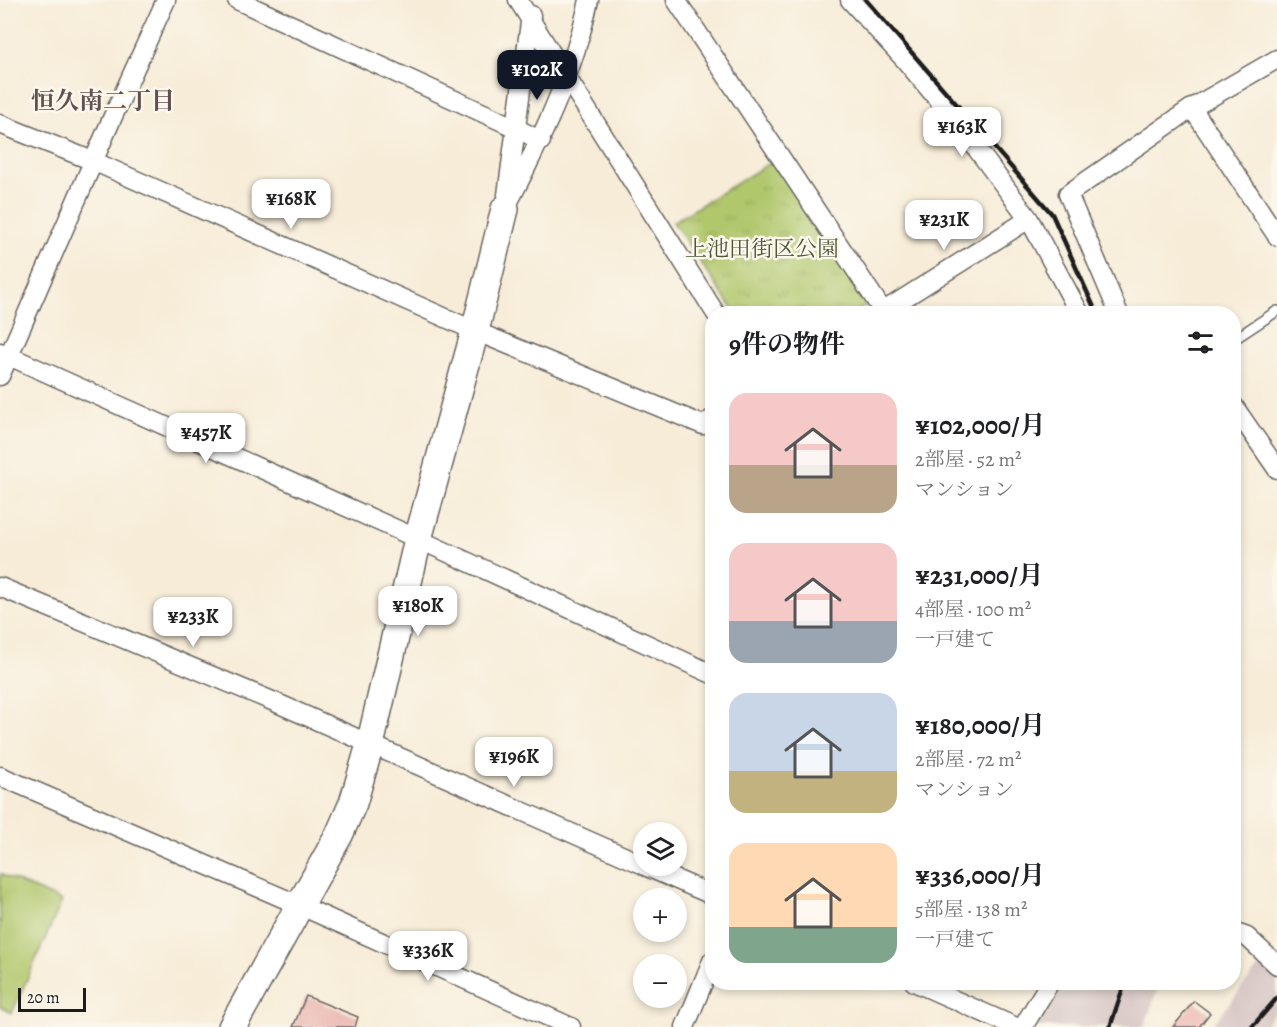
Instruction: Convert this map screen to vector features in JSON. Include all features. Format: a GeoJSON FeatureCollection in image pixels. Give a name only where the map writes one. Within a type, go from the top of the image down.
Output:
{"type":"FeatureCollection","features":[{"type":"Feature","properties":{"kind":"street"},"geometry":{"type":"LineString","coordinates":[[0,376],[4,354],[166,0]]}},
{"type":"Feature","properties":{"kind":"street"},"geometry":{"type":"LineString","coordinates":[[237,0],[541,141]]}},
{"type":"Feature","properties":{"kind":"street"},"geometry":{"type":"LineString","coordinates":[[518,0],[531,9],[566,78],[711,306]]}},
{"type":"Feature","properties":{"kind":"street"},"geometry":{"type":"LineString","coordinates":[[505,209],[541,141],[582,32],[589,0]]}},
{"type":"Feature","properties":{"kind":"street"},"geometry":{"type":"LineString","coordinates":[[676,0],[877,306]]}},
{"type":"Feature","properties":{"kind":"street"},"geometry":{"type":"LineString","coordinates":[[850,0],[905,60],[956,121],[1029,219],[1076,306]]}},
{"type":"Feature","properties":{"kind":"street"},"geometry":{"type":"LineString","coordinates":[[232,1027],[339,835],[370,745],[418,539],[475,331],[505,209],[531,9]]}},
{"type":"Feature","properties":{"kind":"street"},"geometry":{"type":"LineString","coordinates":[[1116,306],[1068,194],[1192,108],[1277,59]]}},
{"type":"Feature","properties":{"kind":"street"},"geometry":{"type":"LineString","coordinates":[[1192,108],[1277,236]]}},
{"type":"Feature","properties":{"kind":"street"},"geometry":{"type":"LineString","coordinates":[[0,124],[93,162],[475,331],[703,425],[705,424]]}},
{"type":"Feature","properties":{"kind":"street"},"geometry":{"type":"LineString","coordinates":[[891,306],[1029,219]]}},
{"type":"Feature","properties":{"kind":"street"},"geometry":{"type":"LineString","coordinates":[[4,354],[418,539],[705,671]]}},
{"type":"Feature","properties":{"kind":"street"},"geometry":{"type":"LineString","coordinates":[[1241,417],[1277,469]]}},
{"type":"Feature","properties":{"kind":"street"},"geometry":{"type":"LineString","coordinates":[[0,587],[277,703],[633,860]]}},
{"type":"Feature","properties":{"kind":"street"},"geometry":{"type":"LineString","coordinates":[[0,776],[299,905],[571,1027]]}},
{"type":"Feature","properties":{"kind":"street"},"geometry":{"type":"LineString","coordinates":[[669,876],[705,892]]}},
{"type":"Feature","properties":{"kind":"street"},"geometry":{"type":"LineString","coordinates":[[1241,935],[1247,938],[1277,965]]}},
{"type":"Feature","properties":{"kind":"street"},"geometry":{"type":"LineString","coordinates":[[685,1027],[705,978]]}},
{"type":"Feature","properties":{"kind":"street"},"geometry":{"type":"LineString","coordinates":[[932,990],[1016,1027]]}},
{"type":"Feature","properties":{"kind":"street"},"geometry":{"type":"LineString","coordinates":[[1023,1027],[1045,990]]}},
{"type":"Feature","properties":{"kind":"lane"},"geometry":{"type":"LineString","coordinates":[[1241,335],[1277,311]]}},
{"type":"Feature","properties":{"kind":"shaded area"},"geometry":{"type":"Polygon","coordinates":[[[1263,961],[1277,979],[1277,1008],[1264,1027],[1211,1027],[1241,990],[1263,961]]]}},
{"type":"Feature","properties":{"kind":"shaded area"},"geometry":{"type":"Polygon","coordinates":[[[1055,990],[1157,990],[1144,1027],[1028,1027],[1055,990]]]}},
{"type":"Feature","properties":{"kind":"green space","name":"上池田街区公園"},"geometry":{"type":"Polygon","coordinates":[[[773,161],[871,303],[866,306],[730,306],[673,222],[773,161]]]}},
{"type":"Feature","properties":{"kind":"green space"},"geometry":{"type":"Polygon","coordinates":[[[0,874],[62,901],[12,1013],[0,1007],[0,874]]]}},
{"type":"Feature","properties":{"kind":"building"},"geometry":{"type":"Polygon","coordinates":[[[306,996],[358,1017],[355,1027],[293,1027],[306,996]]]}},
{"type":"Feature","properties":{"kind":"building"},"geometry":{"type":"Polygon","coordinates":[[[1194,1001],[1210,1013],[1199,1027],[1173,1027],[1194,1001]]]}},
{"type":"Feature","properties":{"kind":"railway"},"geometry":{"type":"LineString","coordinates":[[866,0],[1052,214],[1093,306]]}},
{"type":"Feature","properties":{"kind":"railway"},"geometry":{"type":"LineString","coordinates":[[1110,1027],[1122,990]]}},
{"type":"Feature","properties":{"kind":"railway"},"geometry":{"type":"LineString","coordinates":[[1252,1027],[1277,998]]}},
{"type":"Feature","properties":{"kind":"district","name":"恒久南二丁目"},"geometry":{"type":"Point","coordinates":[103,101]}}]}
